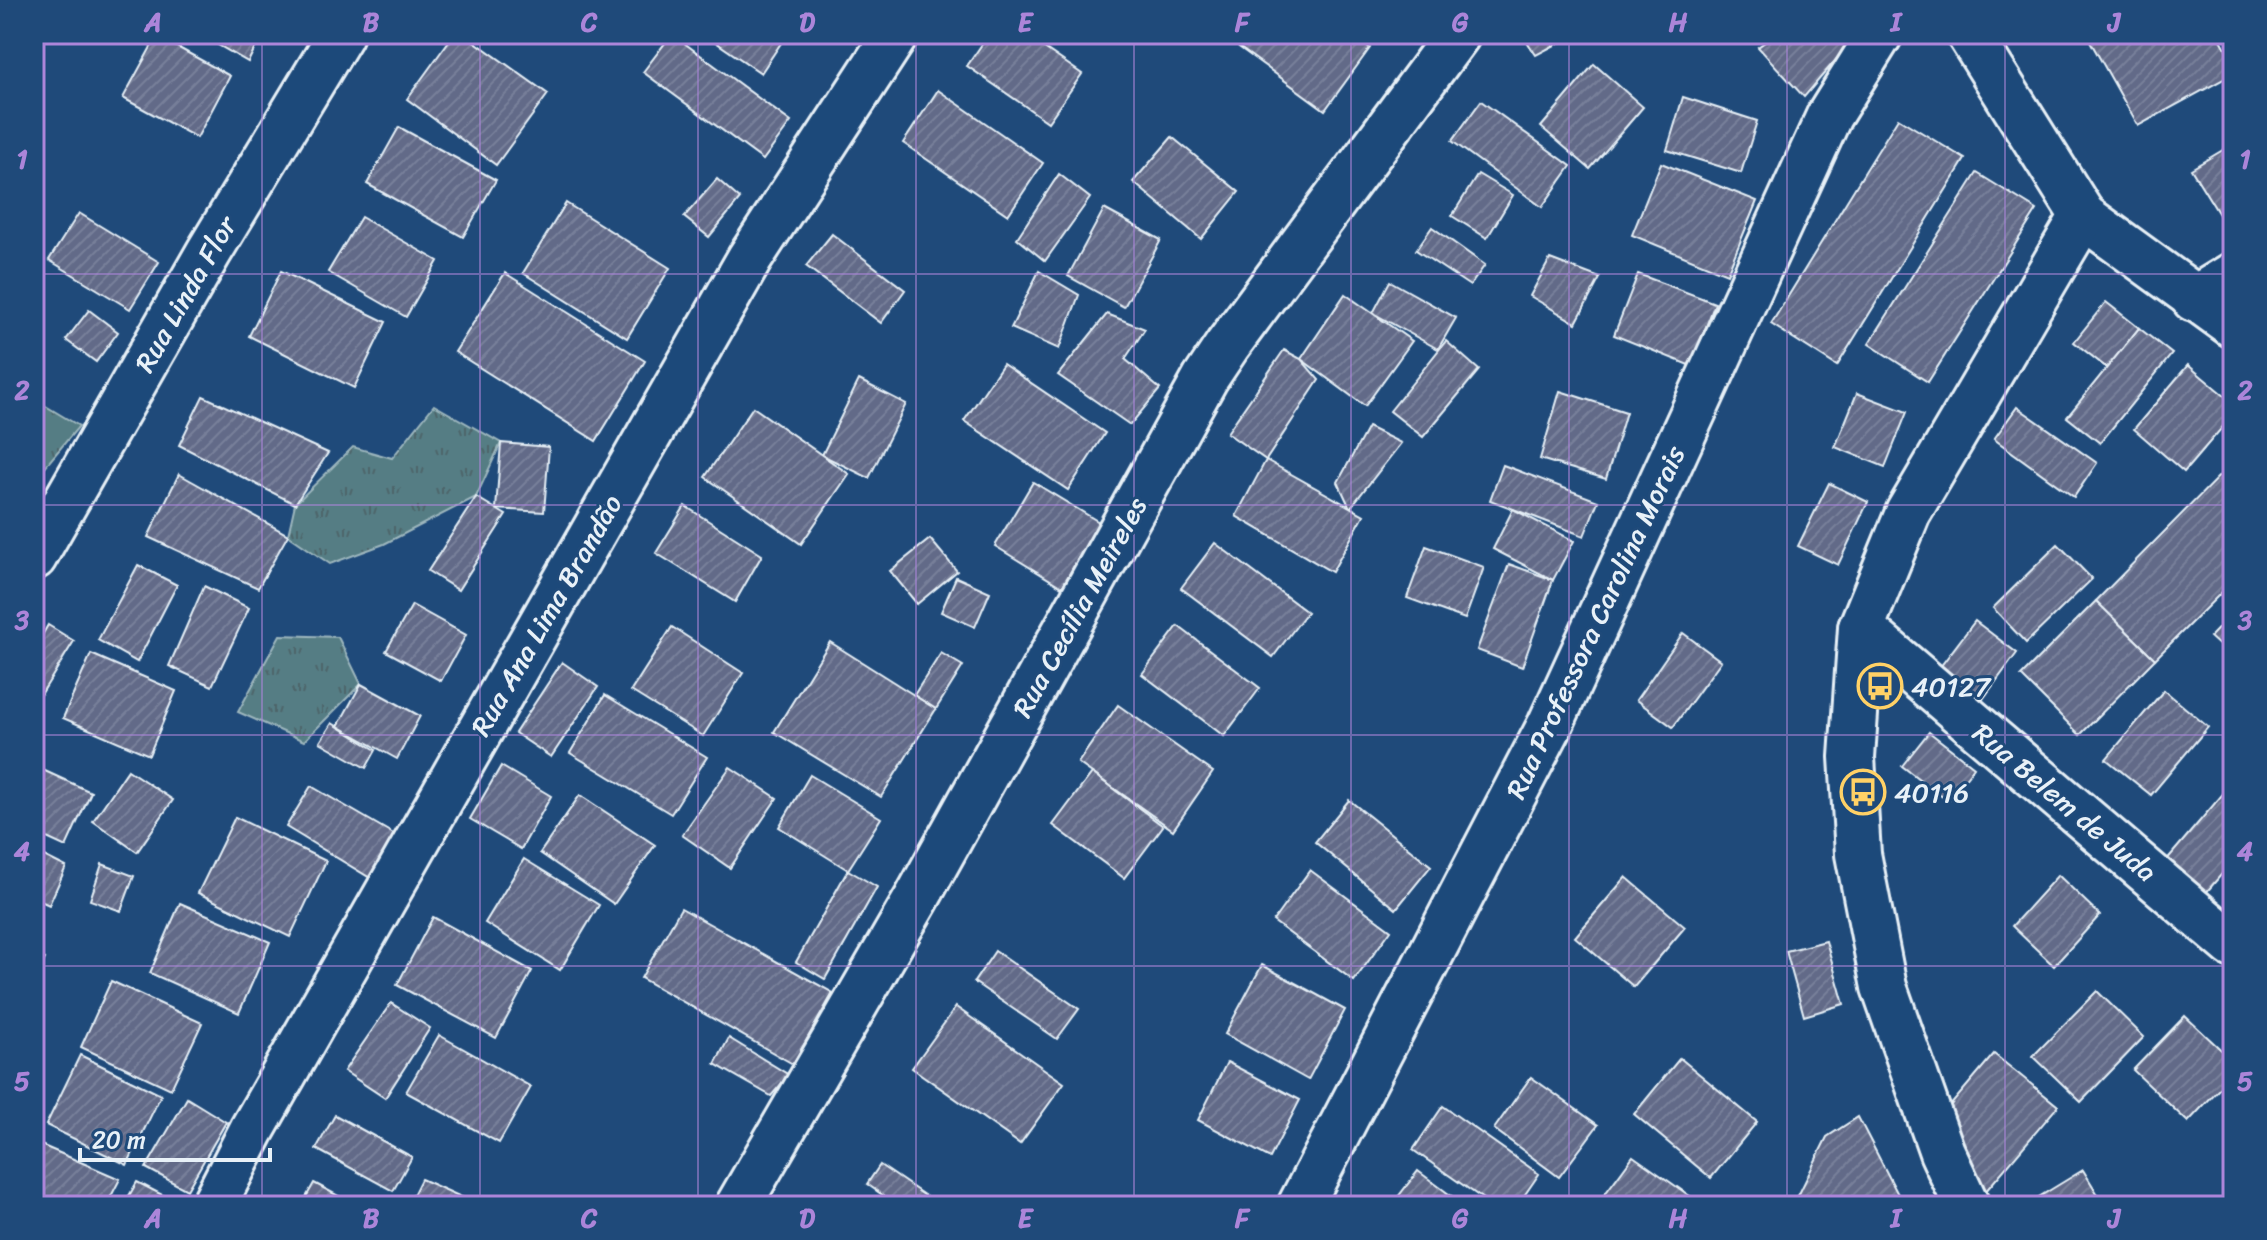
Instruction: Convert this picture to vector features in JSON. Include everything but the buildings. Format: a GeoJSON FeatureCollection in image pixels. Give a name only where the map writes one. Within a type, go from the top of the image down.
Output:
{"type":"FeatureCollection","features":[{"type":"Feature","properties":{"kind":"street","name":"Rua Linda Flor"},"geometry":{"type":"LineString","coordinates":[[34,557],[209,252],[341,34]]}},
{"type":"Feature","properties":{"kind":"street","name":"Rua Ana Lima Brandão"},"geometry":{"type":"LineString","coordinates":[[213,1206],[259,1116],[750,258],[896,34]]}},
{"type":"Feature","properties":{"kind":"street","name":"Rua Cecília Meireles"},"geometry":{"type":"LineString","coordinates":[[738,1206],[917,898],[1205,379],[1458,34]]}},
{"type":"Feature","properties":{"kind":"street","name":"Rua Professora Carolina Morais"},"geometry":{"type":"LineString","coordinates":[[1300,1206],[1550,725],[1829,116],[1880,34]]}},
{"type":"Feature","properties":{"kind":"street"},"geometry":{"type":"LineString","coordinates":[[1969,34],[2083,216],[2233,325]]}},
{"type":"Feature","properties":{"kind":"street"},"geometry":{"type":"LineString","coordinates":[[1967,1206],[1942,1152],[1884,987],[1858,854],[1852,757],[1861,628],[1908,513],[2083,216]]}},
{"type":"Feature","properties":{"kind":"street"},"geometry":{"type":"LineString","coordinates":[[2194,299],[2233,275]]}},
{"type":"Feature","properties":{"kind":"street","name":"Rua Belem de Juda"},"geometry":{"type":"LineString","coordinates":[[1861,628],[2233,945]]}},
{"type":"Feature","properties":{"kind":"green space"},"geometry":{"type":"Polygon","coordinates":[[[34,399],[79,426],[34,480],[34,399]]]}},
{"type":"Feature","properties":{"kind":"green space"},"geometry":{"type":"Polygon","coordinates":[[[434,405],[501,443],[476,497],[384,544],[330,564],[288,535],[295,504],[353,447],[392,458],[434,405]]]}},
{"type":"Feature","properties":{"kind":"green space"},"geometry":{"type":"Polygon","coordinates":[[[280,635],[338,637],[361,684],[304,741],[238,712],[280,635]]]}},
{"type":"Feature","properties":{"kind":"place","name":"40127"},"geometry":{"type":"Point","coordinates":[1880,686]}},
{"type":"Feature","properties":{"kind":"place","name":"40116"},"geometry":{"type":"Point","coordinates":[1863,792]}}]}
